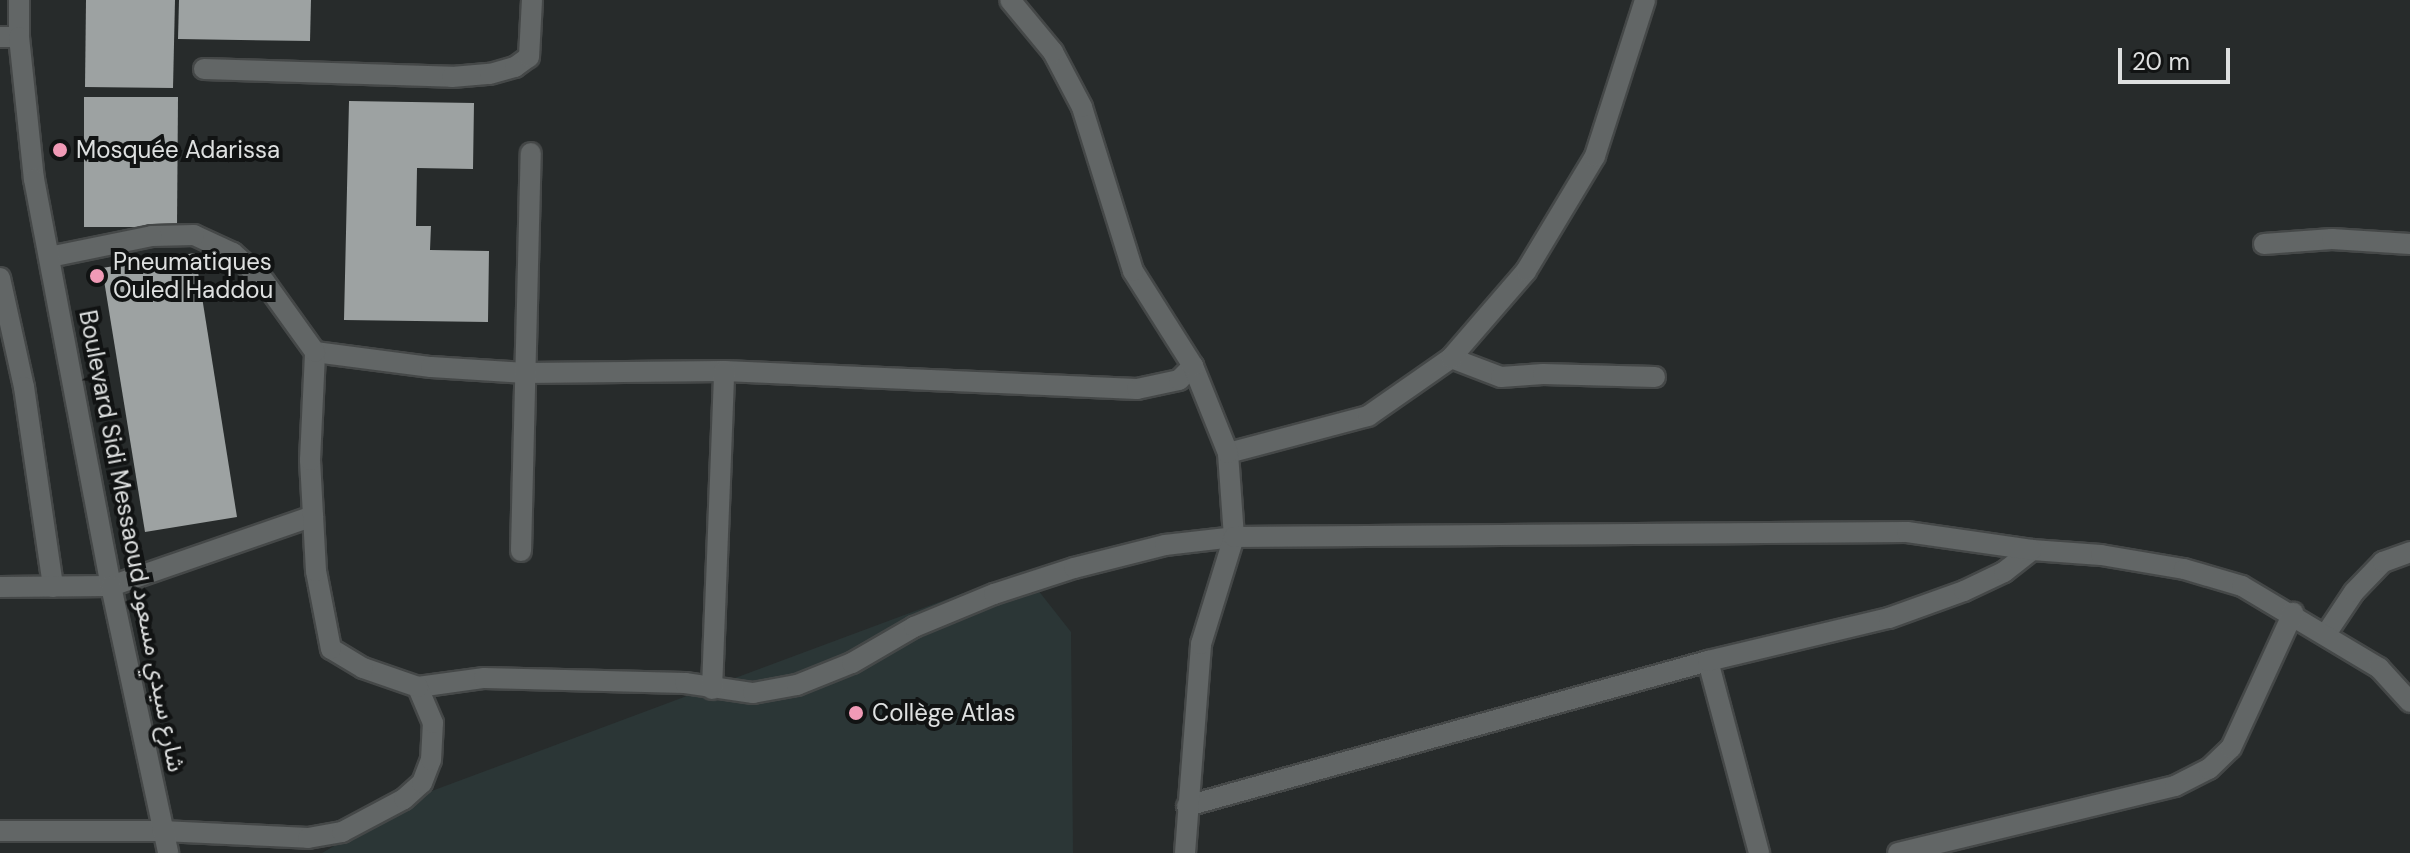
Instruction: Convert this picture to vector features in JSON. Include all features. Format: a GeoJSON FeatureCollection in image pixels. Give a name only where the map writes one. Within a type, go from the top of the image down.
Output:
{"type":"FeatureCollection","features":[{"type":"Feature","properties":{"kind":"street","name":"Boulevard Sidi Messaoud شارع سيدي مسعود"},"geometry":{"type":"LineString","coordinates":[[19,0],[9,37],[111,586],[168,853]]}},
{"type":"Feature","properties":{"kind":"street"},"geometry":{"type":"LineString","coordinates":[[204,69],[452,77],[490,74],[515,67],[529,57],[532,0]]}},
{"type":"Feature","properties":{"kind":"street"},"geometry":{"type":"LineString","coordinates":[[1010,0],[1053,52],[1082,107],[1133,271],[1193,366],[1228,453],[1234,537],[1201,644],[1185,853]]}},
{"type":"Feature","properties":{"kind":"street"},"geometry":{"type":"LineString","coordinates":[[1228,453],[1368,416],[1451,358],[1526,271],[1595,156],[1645,0]]}},
{"type":"Feature","properties":{"kind":"street"},"geometry":{"type":"LineString","coordinates":[[521,551],[531,153]]}},
{"type":"Feature","properties":{"kind":"street"},"geometry":{"type":"LineString","coordinates":[[50,257],[152,236],[194,235],[233,253],[264,281],[315,352],[310,460],[313,516],[316,571],[331,649],[363,668],[418,687],[484,678],[685,683],[753,693],[797,685],[852,663],[914,627],[994,594],[1074,568],[1165,545],[1234,537],[1907,532],[2032,550],[2101,555],[2184,569],[2242,586],[2293,613],[2379,668],[2410,702]]}},
{"type":"Feature","properties":{"kind":"street"},"geometry":{"type":"LineString","coordinates":[[2264,244],[2332,239],[2410,244]]}},
{"type":"Feature","properties":{"kind":"street"},"geometry":{"type":"LineString","coordinates":[[0,278],[24,387],[53,587]]}},
{"type":"Feature","properties":{"kind":"street"},"geometry":{"type":"LineString","coordinates":[[315,352],[431,367],[526,373],[724,371],[1137,389],[1179,380],[1193,366]]}},
{"type":"Feature","properties":{"kind":"street"},"geometry":{"type":"LineString","coordinates":[[1451,358],[1501,377],[1543,374],[1655,377]]}},
{"type":"Feature","properties":{"kind":"street"},"geometry":{"type":"LineString","coordinates":[[712,689],[724,371]]}},
{"type":"Feature","properties":{"kind":"street"},"geometry":{"type":"LineString","coordinates":[[0,587],[111,586],[313,516]]}},
{"type":"Feature","properties":{"kind":"street"},"geometry":{"type":"LineString","coordinates":[[1187,806],[1708,661],[1889,618],[1964,591],[2004,572],[2032,550]]}},
{"type":"Feature","properties":{"kind":"street"},"geometry":{"type":"LineString","coordinates":[[2326,634],[2354,592],[2383,562],[2410,552]]}},
{"type":"Feature","properties":{"kind":"street"},"geometry":{"type":"LineString","coordinates":[[1898,853],[2175,786],[2209,769],[2231,748],[2293,613]]}},
{"type":"Feature","properties":{"kind":"street"},"geometry":{"type":"LineString","coordinates":[[1708,661],[1759,853]]}},
{"type":"Feature","properties":{"kind":"street"},"geometry":{"type":"LineString","coordinates":[[0,831],[162,831],[308,838],[342,832],[375,817],[422,783],[431,760],[433,723],[418,687]]}},
{"type":"Feature","properties":{"kind":"shaded area","name":"Collège Atlas"},"geometry":{"type":"Polygon","coordinates":[[[1023,571],[1071,632],[1073,853],[322,853],[421,795],[1023,571]]]}},
{"type":"Feature","properties":{"kind":"building"},"geometry":{"type":"Polygon","coordinates":[[[86,0],[175,0],[173,88],[85,87],[86,0]]]}},
{"type":"Feature","properties":{"kind":"building"},"geometry":{"type":"Polygon","coordinates":[[[179,0],[311,0],[310,41],[178,39],[179,0]]]}},
{"type":"Feature","properties":{"kind":"building"},"geometry":{"type":"Polygon","coordinates":[[[84,97],[178,97],[177,227],[84,227],[84,97]]]}},
{"type":"Feature","properties":{"kind":"building"},"geometry":{"type":"Polygon","coordinates":[[[349,101],[474,103],[473,169],[417,168],[416,226],[431,226],[430,250],[489,251],[488,322],[344,320],[349,101]]]}},
{"type":"Feature","properties":{"kind":"building"},"geometry":{"type":"Polygon","coordinates":[[[195,253],[237,517],[145,532],[102,268],[195,253]]]}},
{"type":"Feature","properties":{"kind":"place","name":"Mosquée Adarissa"},"geometry":{"type":"Point","coordinates":[60,150]}},
{"type":"Feature","properties":{"kind":"place","name":"Pneumatiques Ouled Haddou"},"geometry":{"type":"Point","coordinates":[97,276]}},
{"type":"Feature","properties":{"kind":"place","name":"Collège Atlas"},"geometry":{"type":"Point","coordinates":[856,713]}}]}
